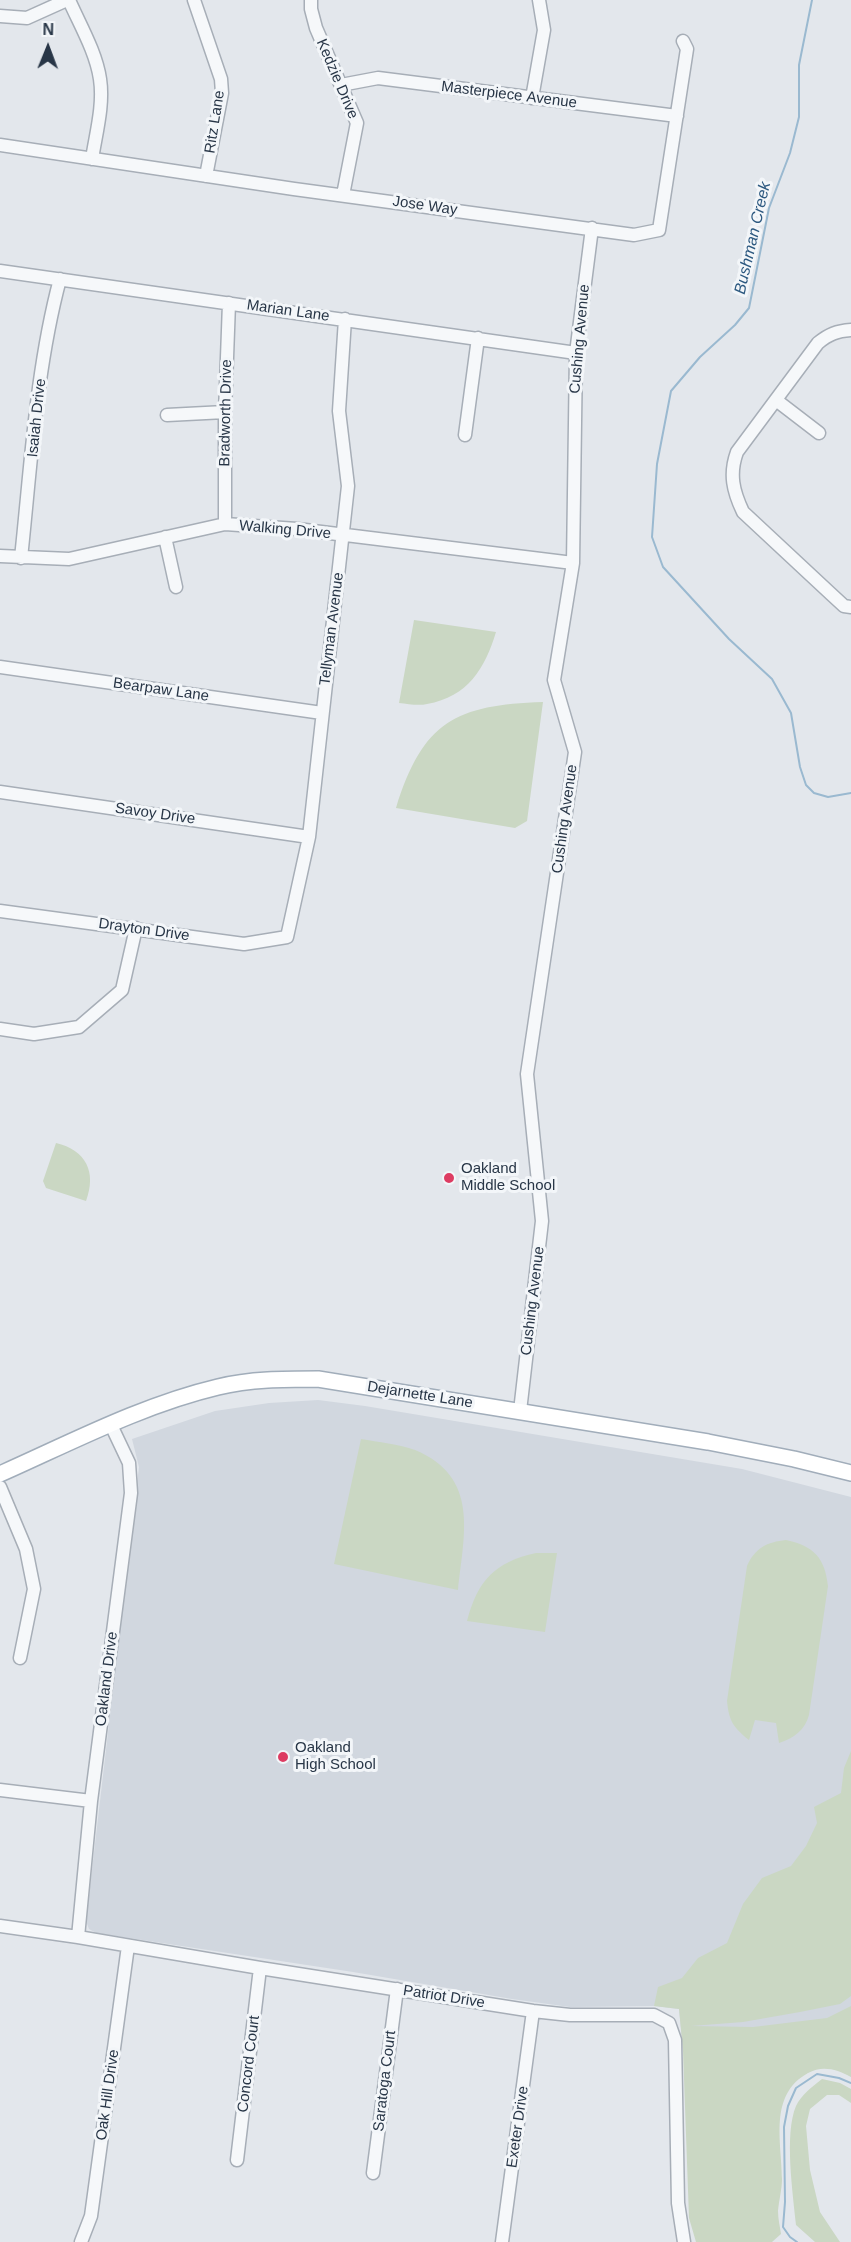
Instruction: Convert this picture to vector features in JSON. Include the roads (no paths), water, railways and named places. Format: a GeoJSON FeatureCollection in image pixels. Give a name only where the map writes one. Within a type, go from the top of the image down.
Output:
{"type":"FeatureCollection","features":[{"type":"Feature","properties":{"kind":"main road","name":"Dejarnette Lane"},"geometry":{"type":"LineString","coordinates":[[0,1474],[111,1425],[218,1386],[267,1380],[318,1379],[708,1442],[851,1473]]}},
{"type":"Feature","properties":{"kind":"street"},"geometry":{"type":"LineString","coordinates":[[0,16],[27,18],[68,0],[96,64],[100,79],[101,97],[92,159]]}},
{"type":"Feature","properties":{"kind":"street","name":"Ritz Lane"},"geometry":{"type":"LineString","coordinates":[[194,0],[221,79],[222,93],[206,176]]}},
{"type":"Feature","properties":{"kind":"street","name":"Kedzie Drive"},"geometry":{"type":"LineString","coordinates":[[311,0],[316,28],[357,123],[343,195]]}},
{"type":"Feature","properties":{"kind":"street"},"geometry":{"type":"LineString","coordinates":[[532,98],[544,30],[539,0]]}},
{"type":"Feature","properties":{"kind":"street","name":"Jose Way"},"geometry":{"type":"LineString","coordinates":[[0,145],[634,235],[659,230],[687,50],[683,41]]}},
{"type":"Feature","properties":{"kind":"street","name":"Masterpiece Avenue"},"geometry":{"type":"LineString","coordinates":[[341,85],[378,78],[677,116]]}},
{"type":"Feature","properties":{"kind":"street","name":"Cushing Avenue"},"geometry":{"type":"LineString","coordinates":[[520,1412],[542,1221],[527,1074],[575,752],[554,680],[573,563],[576,353],[592,228]]}},
{"type":"Feature","properties":{"kind":"street","name":"Marian Lane"},"geometry":{"type":"LineString","coordinates":[[0,271],[576,353]]}},
{"type":"Feature","properties":{"kind":"street","name":"Isaiah Drive"},"geometry":{"type":"LineString","coordinates":[[21,558],[41,378],[52,309],[60,279]]}},
{"type":"Feature","properties":{"kind":"street","name":"Bradworth Drive"},"geometry":{"type":"LineString","coordinates":[[225,524],[225,412],[229,303]]}},
{"type":"Feature","properties":{"kind":"street","name":"Tellyman Avenue"},"geometry":{"type":"LineString","coordinates":[[287,937],[309,837],[348,486],[339,411],[345,319]]}},
{"type":"Feature","properties":{"kind":"street"},"geometry":{"type":"LineString","coordinates":[[851,330],[828,335],[818,343],[737,452],[731,472],[736,497],[743,512],[844,606],[851,607]]}},
{"type":"Feature","properties":{"kind":"street"},"geometry":{"type":"LineString","coordinates":[[465,435],[478,338]]}},
{"type":"Feature","properties":{"kind":"street"},"geometry":{"type":"LineString","coordinates":[[776,400],[819,433]]}},
{"type":"Feature","properties":{"kind":"street"},"geometry":{"type":"LineString","coordinates":[[167,415],[225,412]]}},
{"type":"Feature","properties":{"kind":"street","name":"Walking Drive"},"geometry":{"type":"LineString","coordinates":[[0,556],[69,559],[225,524],[297,529],[573,563]]}},
{"type":"Feature","properties":{"kind":"street"},"geometry":{"type":"LineString","coordinates":[[165,537],[176,587]]}},
{"type":"Feature","properties":{"kind":"street","name":"Bearpaw Lane"},"geometry":{"type":"LineString","coordinates":[[0,668],[322,713]]}},
{"type":"Feature","properties":{"kind":"street","name":"Savoy Drive"},"geometry":{"type":"LineString","coordinates":[[0,792],[309,837]]}},
{"type":"Feature","properties":{"kind":"street","name":"Drayton Drive"},"geometry":{"type":"LineString","coordinates":[[0,911],[244,944],[287,937]]}},
{"type":"Feature","properties":{"kind":"street"},"geometry":{"type":"LineString","coordinates":[[0,1029],[34,1034],[79,1027],[122,990],[136,928]]}},
{"type":"Feature","properties":{"kind":"street","name":"Oakland Drive"},"geometry":{"type":"LineString","coordinates":[[78,1936],[91,1801],[131,1493],[129,1463],[111,1425]]}},
{"type":"Feature","properties":{"kind":"street"},"geometry":{"type":"LineString","coordinates":[[0,1487],[26,1549],[34,1589],[20,1658]]}},
{"type":"Feature","properties":{"kind":"street"},"geometry":{"type":"LineString","coordinates":[[0,1790],[91,1801]]}},
{"type":"Feature","properties":{"kind":"street","name":"Patriot Drive"},"geometry":{"type":"LineString","coordinates":[[0,1926],[78,1936],[260,1968],[533,2011],[570,2015],[654,2015],[669,2023],[675,2040],[678,2203],[684,2242]]}},
{"type":"Feature","properties":{"kind":"street","name":"Oak Hill Drive"},"geometry":{"type":"LineString","coordinates":[[81,2242],[92,2216],[128,1946]]}},
{"type":"Feature","properties":{"kind":"street","name":"Concord Court"},"geometry":{"type":"LineString","coordinates":[[237,2160],[260,1968]]}},
{"type":"Feature","properties":{"kind":"street","name":"Saratoga Court"},"geometry":{"type":"LineString","coordinates":[[373,2173],[397,1989]]}},
{"type":"Feature","properties":{"kind":"street","name":"Exeter Drive"},"geometry":{"type":"LineString","coordinates":[[502,2242],[533,2011]]}},
{"type":"Feature","properties":{"kind":"waterway","name":"Bushman Creek"},"geometry":{"type":"LineString","coordinates":[[812,0],[799,65],[799,117],[790,153],[769,208],[749,308],[735,325],[700,357],[671,391],[657,464],[652,537],[663,567],[729,639],[772,679],[791,713],[800,767],[806,785],[814,793],[828,797],[851,793]]}},
{"type":"Feature","properties":{"kind":"waterway","name":"Bushman Creek"},"geometry":{"type":"LineString","coordinates":[[797,2242],[783,2227],[784,2127],[788,2106],[796,2088],[817,2074],[851,2083]]}},
{"type":"Feature","properties":{"kind":"place","name":"Oakland Middle School"},"geometry":{"type":"Point","coordinates":[449,1178]}},
{"type":"Feature","properties":{"kind":"place","name":"Oakland High School"},"geometry":{"type":"Point","coordinates":[283,1757]}}]}
